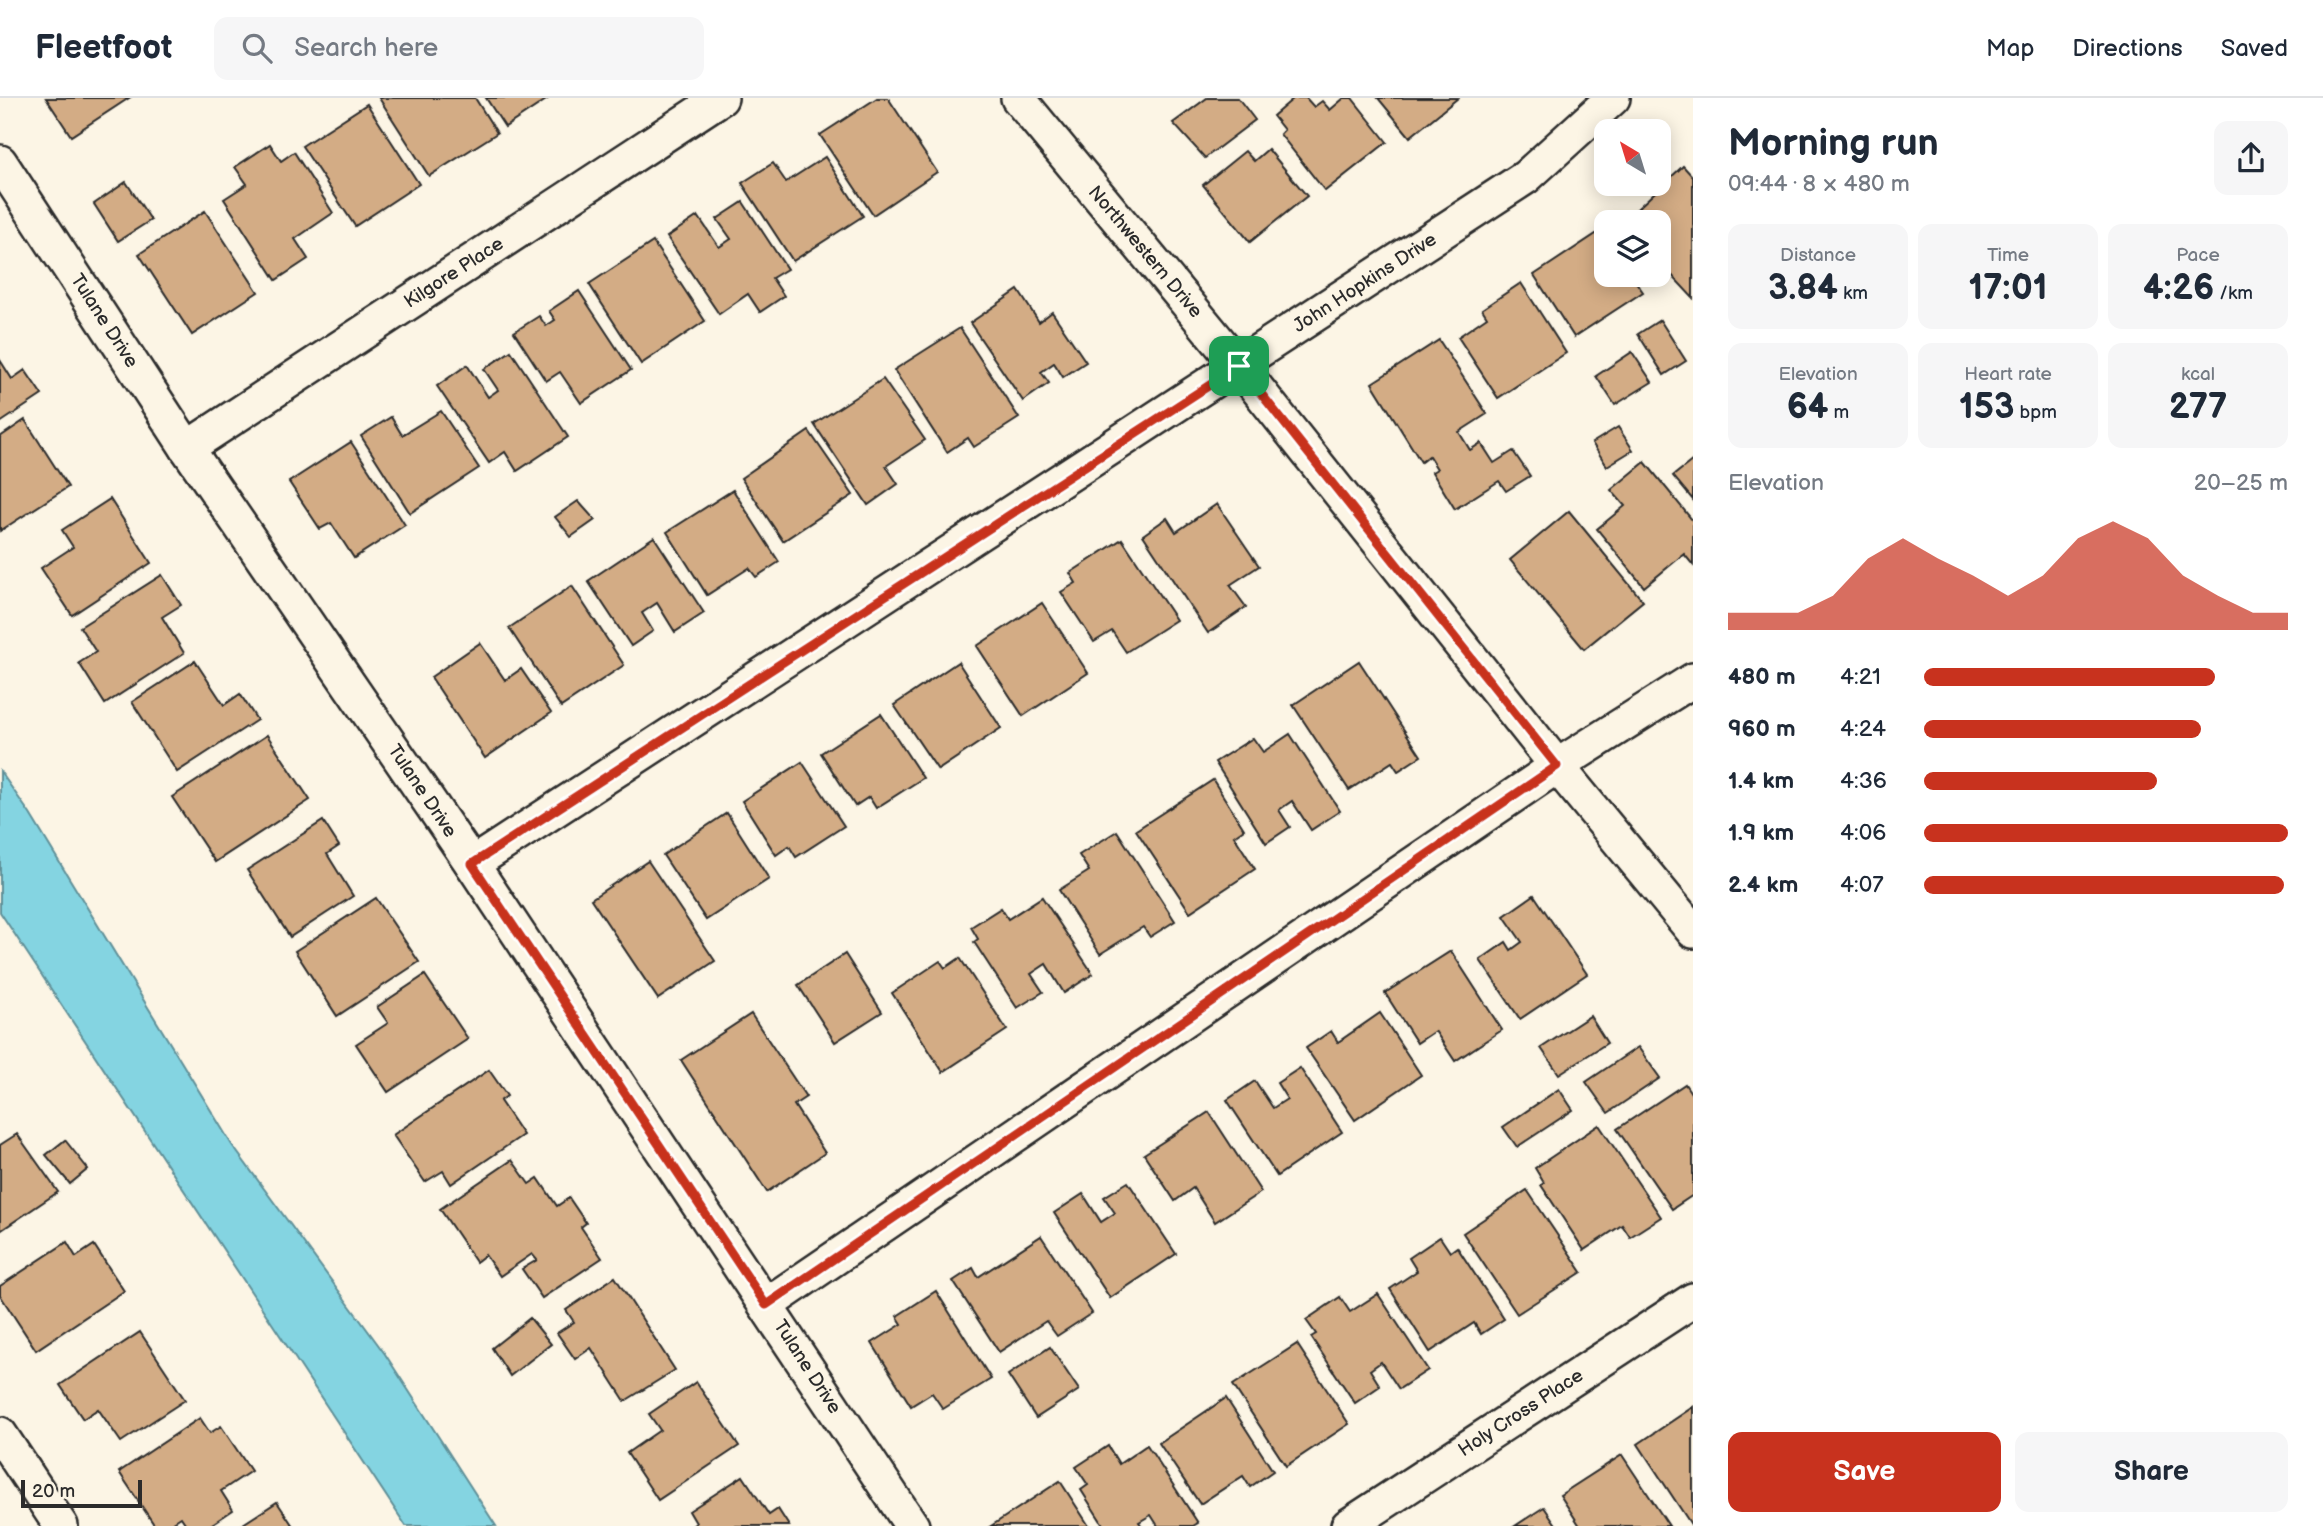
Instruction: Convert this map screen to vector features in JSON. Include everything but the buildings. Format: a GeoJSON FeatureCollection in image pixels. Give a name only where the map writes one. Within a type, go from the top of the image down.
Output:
{"type":"FeatureCollection","features":[{"type":"Feature","properties":{"kind":"street","name":"Kilgore Place"},"geometry":{"type":"LineString","coordinates":[[187,448],[721,98]]}},
{"type":"Feature","properties":{"kind":"street","name":"Northwestern Drive"},"geometry":{"type":"LineString","coordinates":[[1018,98],[1239,366],[1557,766],[1693,931]]}},
{"type":"Feature","properties":{"kind":"street","name":"John Hopkins Drive"},"geometry":{"type":"LineString","coordinates":[[472,864],[1526,177],[1613,98]]}},
{"type":"Feature","properties":{"kind":"street","name":"Tulane Drive"},"geometry":{"type":"LineString","coordinates":[[0,162],[187,448],[472,864],[912,1526]]}},
{"type":"Feature","properties":{"kind":"street"},"geometry":{"type":"LineString","coordinates":[[766,1305],[1557,766],[1693,680]]}},
{"type":"Feature","properties":{"kind":"street","name":"Holy Cross Place"},"geometry":{"type":"LineString","coordinates":[[1348,1526],[1693,1300]]}},
{"type":"Feature","properties":{"kind":"street"},"geometry":{"type":"LineString","coordinates":[[0,1434],[61,1526]]}},
{"type":"Feature","properties":{"kind":"water"},"geometry":{"type":"Polygon","coordinates":[[[0,771],[30,814],[232,1145],[385,1354],[496,1526],[406,1526],[0,912],[0,771]]]}},
{"type":"Feature","properties":{"kind":"route"},"geometry":{"type":"LineString","coordinates":[[1239,366],[1557,766],[766,1305],[472,864],[1239,366]]}}]}
